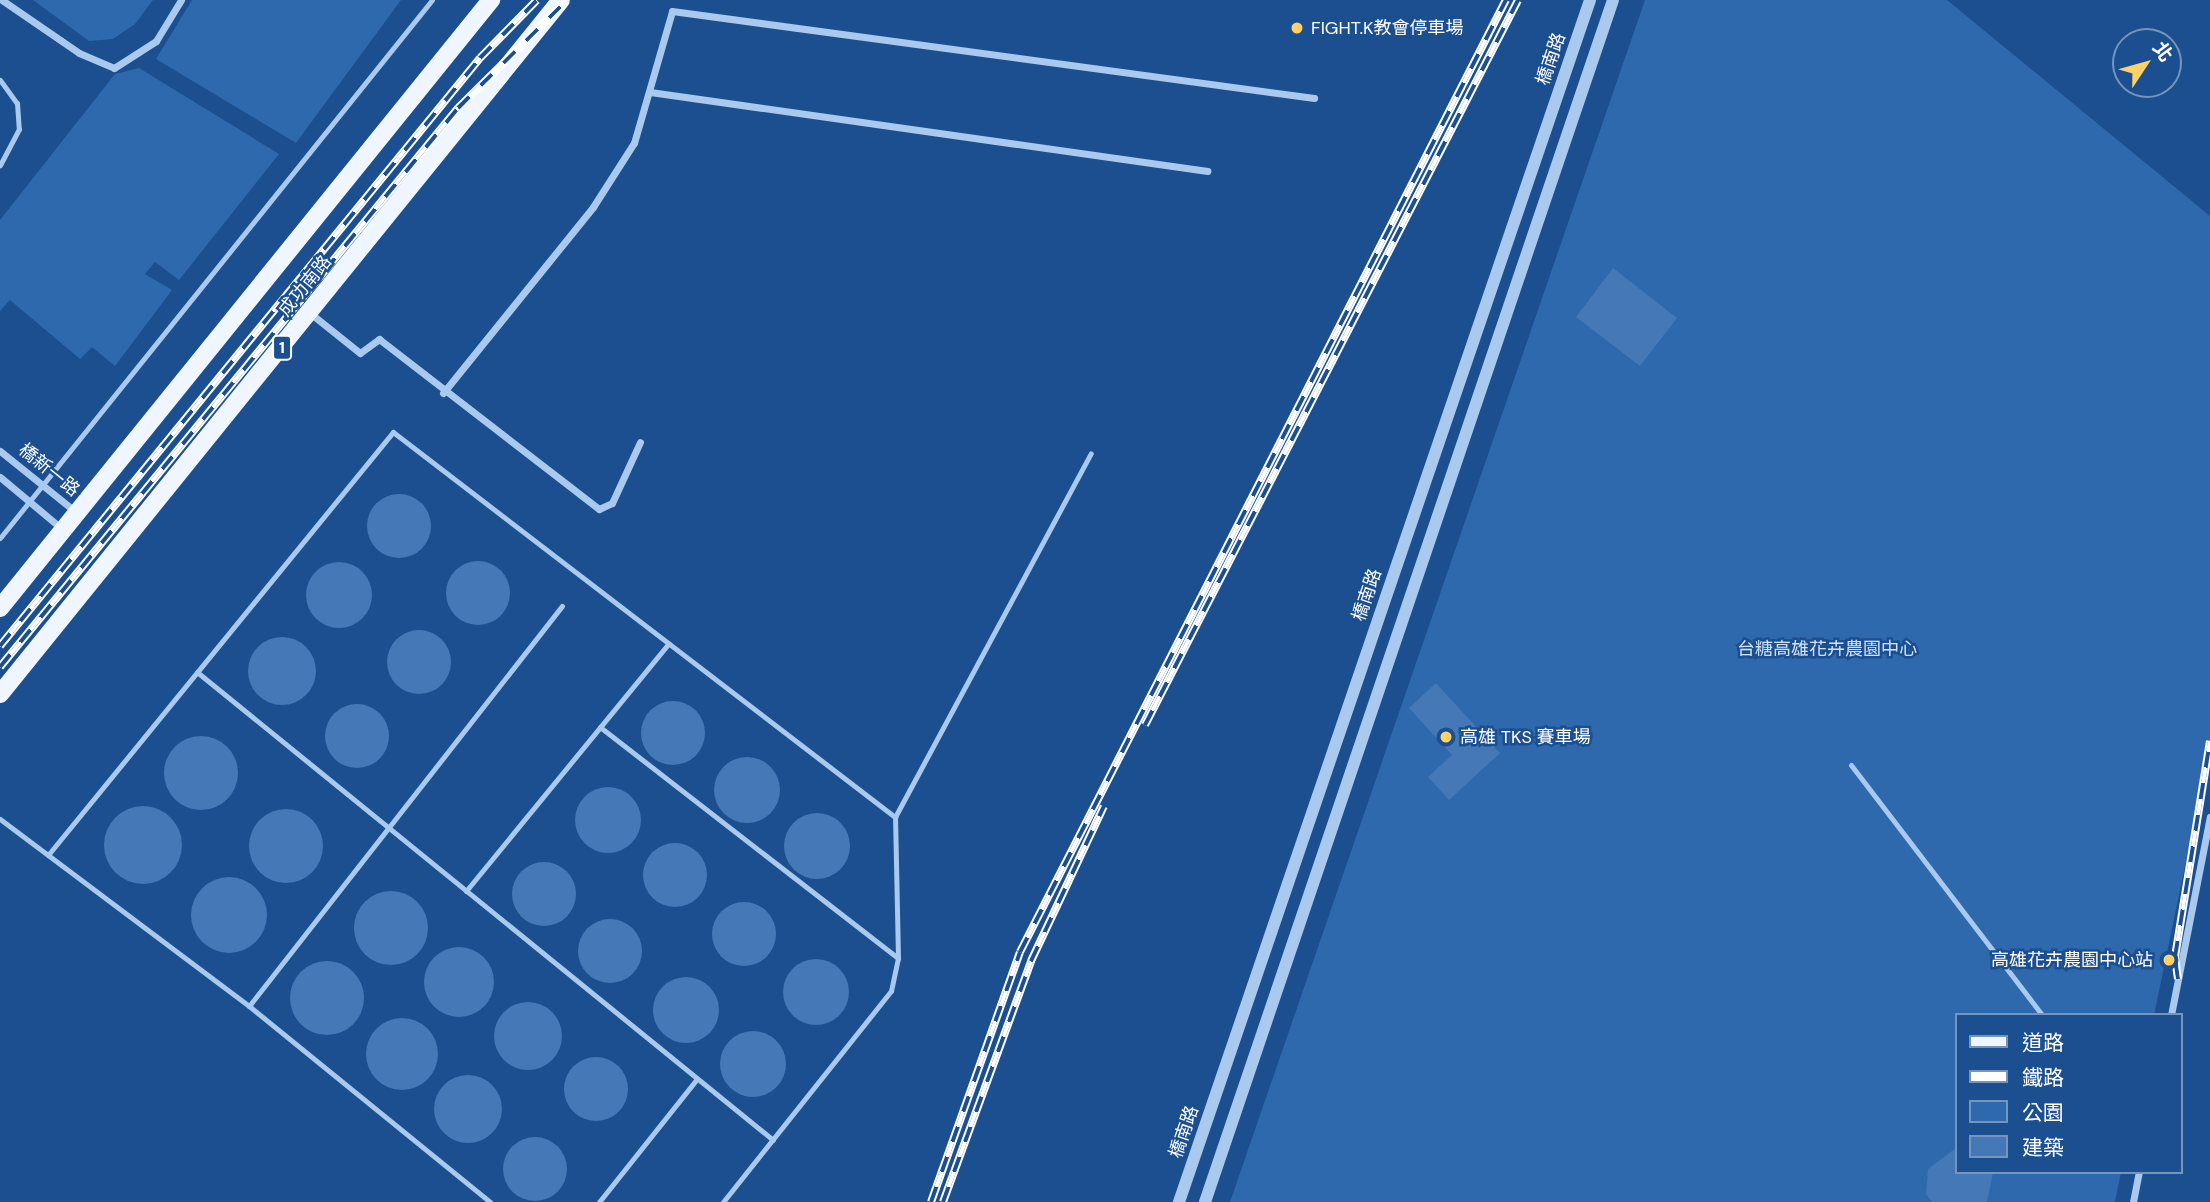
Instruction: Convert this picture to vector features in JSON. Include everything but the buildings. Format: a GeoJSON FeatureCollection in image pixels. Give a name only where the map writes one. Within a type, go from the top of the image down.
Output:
{"type":"FeatureCollection","features":[{"type":"Feature","properties":{"kind":"main road","name":"成功南路"},"geometry":{"type":"LineString","coordinates":[[0,608],[491,0]]}},
{"type":"Feature","properties":{"kind":"main road","name":"成功南路"},"geometry":{"type":"LineString","coordinates":[[0,694],[561,0]]}},
{"type":"Feature","properties":{"kind":"street"},"geometry":{"type":"LineString","coordinates":[[2,0],[79,53],[114,68],[156,41],[181,0]]}},
{"type":"Feature","properties":{"kind":"street","name":"橋南路"},"geometry":{"type":"LineString","coordinates":[[1178,1202],[1590,0]]}},
{"type":"Feature","properties":{"kind":"street"},"geometry":{"type":"LineString","coordinates":[[1205,1202],[1613,0]]}},
{"type":"Feature","properties":{"kind":"street"},"geometry":{"type":"LineString","coordinates":[[443,393],[593,207],[634,143],[672,11],[1314,98]]}},
{"type":"Feature","properties":{"kind":"street"},"geometry":{"type":"LineString","coordinates":[[650,92],[1207,171]]}},
{"type":"Feature","properties":{"kind":"street"},"geometry":{"type":"LineString","coordinates":[[310,313],[360,353],[379,339],[443,393],[600,509],[612,503],[640,442]]}},
{"type":"Feature","properties":{"kind":"street","name":"橋新一路"},"geometry":{"type":"LineString","coordinates":[[0,451],[78,514]]}},
{"type":"Feature","properties":{"kind":"street","name":"橋新一路"},"geometry":{"type":"LineString","coordinates":[[0,477],[64,531]]}},
{"type":"Feature","properties":{"kind":"street"},"geometry":{"type":"LineString","coordinates":[[2171,1013],[2210,817]]}},
{"type":"Feature","properties":{"kind":"street"},"geometry":{"type":"LineString","coordinates":[[2133,1202],[2139,1174]]}},
{"type":"Feature","properties":{"kind":"lane"},"geometry":{"type":"LineString","coordinates":[[0,538],[31,503],[432,0]]}},
{"type":"Feature","properties":{"kind":"lane"},"geometry":{"type":"LineString","coordinates":[[0,80],[17,103],[19,129],[0,165]]}},
{"type":"Feature","properties":{"kind":"lane"},"geometry":{"type":"LineString","coordinates":[[48,855],[393,432],[895,817]]}},
{"type":"Feature","properties":{"kind":"lane"},"geometry":{"type":"LineString","coordinates":[[723,1202],[891,991],[898,958],[895,817],[1091,453]]}},
{"type":"Feature","properties":{"kind":"lane"},"geometry":{"type":"LineString","coordinates":[[249,1006],[562,607]]}},
{"type":"Feature","properties":{"kind":"lane"},"geometry":{"type":"LineString","coordinates":[[466,891],[669,643]]}},
{"type":"Feature","properties":{"kind":"lane"},"geometry":{"type":"LineString","coordinates":[[197,672],[772,1140]]}},
{"type":"Feature","properties":{"kind":"lane"},"geometry":{"type":"LineString","coordinates":[[600,727],[898,958]]}},
{"type":"Feature","properties":{"kind":"lane"},"geometry":{"type":"LineString","coordinates":[[1851,765],[2040,1013]]}},
{"type":"Feature","properties":{"kind":"lane"},"geometry":{"type":"LineString","coordinates":[[0,819],[249,1006],[490,1202]]}},
{"type":"Feature","properties":{"kind":"lane"},"geometry":{"type":"LineString","coordinates":[[598,1202],[697,1079]]}},
{"type":"Feature","properties":{"kind":"green space"},"geometry":{"type":"Polygon","coordinates":[[[33,0],[153,0],[135,24],[113,39],[89,41],[33,0]]]}},
{"type":"Feature","properties":{"kind":"green space"},"geometry":{"type":"Polygon","coordinates":[[[192,0],[401,0],[296,143],[156,59],[192,0]]]}},
{"type":"Feature","properties":{"kind":"green space","name":"台糖高雄花卉農園中心"},"geometry":{"type":"Polygon","coordinates":[[[1645,0],[1947,0],[2210,216],[2210,746],[2154,1013],[1954,1013],[1954,1174],[2121,1174],[2115,1202],[1230,1202],[1645,0]]]}},
{"type":"Feature","properties":{"kind":"green space"},"geometry":{"type":"Polygon","coordinates":[[[139,68],[279,154],[179,280],[155,262],[145,274],[172,290],[115,366],[92,347],[80,359],[10,300],[0,311],[0,220],[115,74],[139,68]]]}},
{"type":"Feature","properties":{"kind":"railway"},"geometry":{"type":"LineString","coordinates":[[0,646],[480,58],[537,0]]}},
{"type":"Feature","properties":{"kind":"railway"},"geometry":{"type":"LineString","coordinates":[[0,667],[458,108],[567,0]]}},
{"type":"Feature","properties":{"kind":"railway"},"geometry":{"type":"LineString","coordinates":[[931,1202],[1020,952],[1506,0]]}},
{"type":"Feature","properties":{"kind":"railway"},"geometry":{"type":"LineString","coordinates":[[1145,725],[1518,0]]}},
{"type":"Feature","properties":{"kind":"railway"},"geometry":{"type":"LineString","coordinates":[[2178,979],[2175,957],[2210,741]]}},
{"type":"Feature","properties":{"kind":"railway"},"geometry":{"type":"LineString","coordinates":[[943,1202],[1031,961],[1104,806]]}},
{"type":"Feature","properties":{"kind":"place","name":"FIGHT.K教會停車場"},"geometry":{"type":"Point","coordinates":[1297,28]}},
{"type":"Feature","properties":{"kind":"place","name":"高雄 TKS 賽車場"},"geometry":{"type":"Point","coordinates":[1446,737]}},
{"type":"Feature","properties":{"kind":"place","name":"高雄花卉農園中心站"},"geometry":{"type":"Point","coordinates":[2169,960]}}]}
